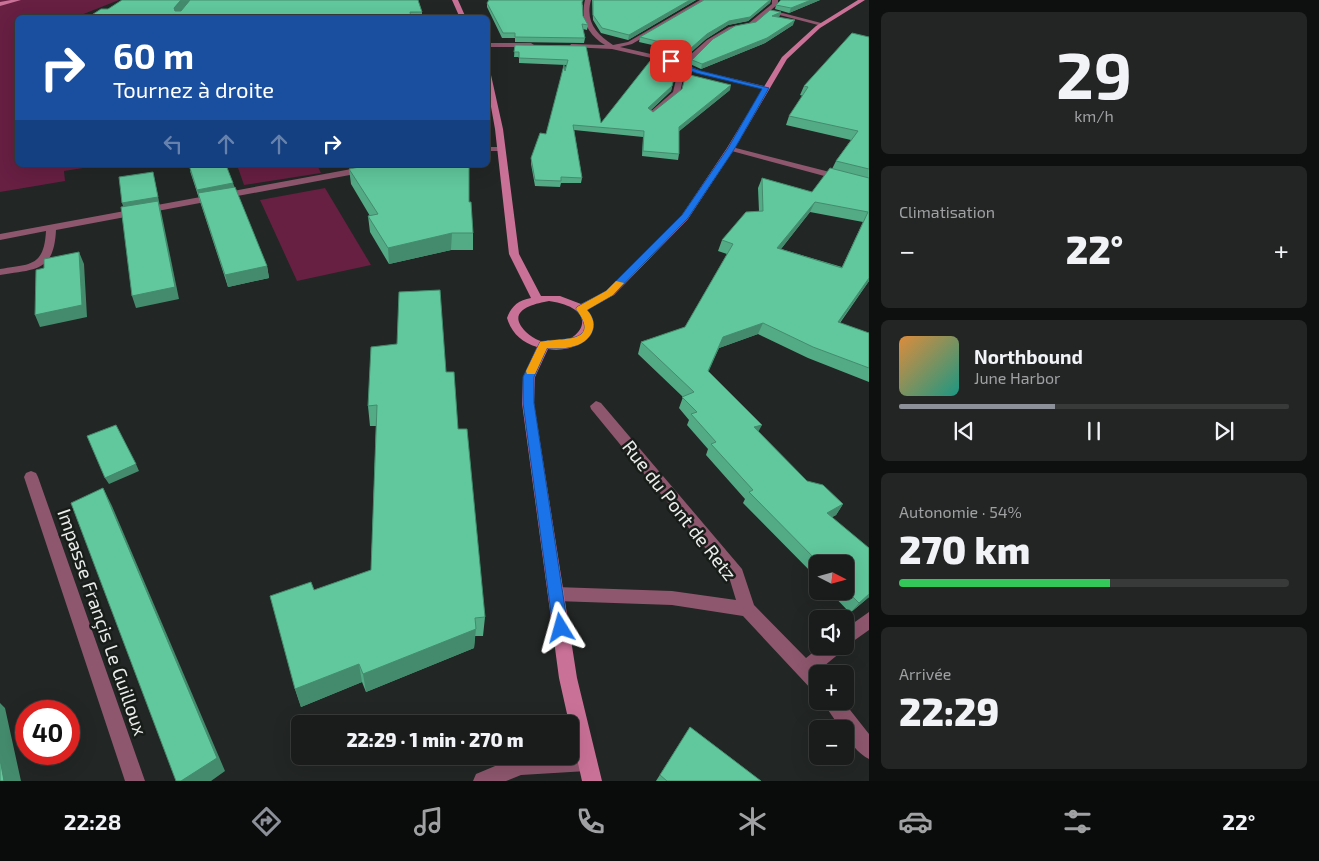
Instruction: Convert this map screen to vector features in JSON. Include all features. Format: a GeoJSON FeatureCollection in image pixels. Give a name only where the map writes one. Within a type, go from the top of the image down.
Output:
{"type":"FeatureCollection","features":[{"type":"Feature","properties":{"kind":"street"},"geometry":{"type":"LineString","coordinates":[[0,4],[18,0]]}},
{"type":"Feature","properties":{"kind":"street"},"geometry":{"type":"LineString","coordinates":[[455,0],[462,15]]}},
{"type":"Feature","properties":{"kind":"street"},"geometry":{"type":"LineString","coordinates":[[588,0],[585,11],[591,30],[612,47],[630,43],[704,0]]}},
{"type":"Feature","properties":{"kind":"street"},"geometry":{"type":"LineString","coordinates":[[694,0],[704,0]]}},
{"type":"Feature","properties":{"kind":"street"},"geometry":{"type":"LineString","coordinates":[[653,114],[676,93],[684,65],[709,41],[731,28],[751,24],[769,11],[775,4],[775,0]]}},
{"type":"Feature","properties":{"kind":"street"},"geometry":{"type":"LineString","coordinates":[[581,309],[610,293],[686,217],[731,148],[784,58],[822,24],[862,0]]}},
{"type":"Feature","properties":{"kind":"street"},"geometry":{"type":"LineString","coordinates":[[769,11],[822,24]]}},
{"type":"Feature","properties":{"kind":"street"},"geometry":{"type":"LineString","coordinates":[[490,45],[535,46]]}},
{"type":"Feature","properties":{"kind":"street"},"geometry":{"type":"LineString","coordinates":[[564,46],[612,47],[684,65],[698,72],[766,88]]}},
{"type":"Feature","properties":{"kind":"street"},"geometry":{"type":"LineString","coordinates":[[490,85],[499,129],[514,254],[537,299]]}},
{"type":"Feature","properties":{"kind":"street"},"geometry":{"type":"LineString","coordinates":[[731,148],[869,184]]}},
{"type":"Feature","properties":{"kind":"street"},"geometry":{"type":"LineString","coordinates":[[490,149],[500,149]]}},
{"type":"Feature","properties":{"kind":"street"},"geometry":{"type":"LineString","coordinates":[[0,237],[376,167]]}},
{"type":"Feature","properties":{"kind":"street"},"geometry":{"type":"LineString","coordinates":[[0,272],[24,267],[44,259],[49,252],[51,227]]}},
{"type":"Feature","properties":{"kind":"street"},"geometry":{"type":"LineString","coordinates":[[537,299],[561,300],[581,309],[588,316],[590,325],[587,333],[580,340],[570,344],[544,345],[522,335],[515,328],[512,320],[519,306],[537,299]]}},
{"type":"Feature","properties":{"kind":"street"},"geometry":{"type":"LineString","coordinates":[[544,345],[529,377],[528,403],[568,678],[592,781]]}},
{"type":"Feature","properties":{"kind":"street","name":"Rue du Pont de Retz"},"geometry":{"type":"LineString","coordinates":[[596,406],[736,574],[747,609],[809,673]]}},
{"type":"Feature","properties":{"kind":"street","name":"Impasse Françis Le Guilloux"},"geometry":{"type":"LineString","coordinates":[[31,477],[135,781]]}},
{"type":"Feature","properties":{"kind":"street"},"geometry":{"type":"LineString","coordinates":[[556,594],[672,598],[747,609]]}},
{"type":"Feature","properties":{"kind":"street"},"geometry":{"type":"LineString","coordinates":[[854,631],[869,620]]}},
{"type":"Feature","properties":{"kind":"street"},"geometry":{"type":"LineString","coordinates":[[806,669],[824,655]]}},
{"type":"Feature","properties":{"kind":"street"},"geometry":{"type":"LineString","coordinates":[[838,710],[869,749]]}},
{"type":"Feature","properties":{"kind":"street"},"geometry":{"type":"LineString","coordinates":[[483,781],[521,765],[587,761]]}},
{"type":"Feature","properties":{"kind":"shaded area"},"geometry":{"type":"Polygon","coordinates":[[[0,0],[119,0],[81,15],[15,15],[15,167],[89,167],[64,171],[65,181],[0,192],[0,0]]]}},
{"type":"Feature","properties":{"kind":"shaded area"},"geometry":{"type":"Polygon","coordinates":[[[238,167],[318,167],[321,173],[244,185],[238,167]]]}},
{"type":"Feature","properties":{"kind":"shaded area"},"geometry":{"type":"Polygon","coordinates":[[[325,188],[371,265],[297,281],[260,200],[325,188]]]}},
{"type":"Feature","properties":{"kind":"building"},"geometry":{"type":"Polygon","coordinates":[[[122,0],[181,0],[174,8],[175,11],[181,11],[190,0],[418,0],[422,12],[410,12],[410,15],[92,15],[101,9],[108,9],[122,0]]]}},
{"type":"Feature","properties":{"kind":"building"},"geometry":{"type":"Polygon","coordinates":[[[489,0],[583,0],[583,16],[588,25],[582,24],[585,38],[515,37],[515,33],[503,33],[487,3],[489,0]]]}},
{"type":"Feature","properties":{"kind":"building"},"geometry":{"type":"Polygon","coordinates":[[[593,0],[690,0],[629,35],[602,28],[593,15],[593,0]]]}},
{"type":"Feature","properties":{"kind":"building"},"geometry":{"type":"Polygon","coordinates":[[[704,0],[770,0],[750,17],[729,21],[707,34],[682,56],[659,49],[664,43],[640,37],[704,0]]]}},
{"type":"Feature","properties":{"kind":"building"},"geometry":{"type":"Polygon","coordinates":[[[781,0],[811,0],[791,8],[776,5],[781,0]]]}},
{"type":"Feature","properties":{"kind":"building"},"geometry":{"type":"Polygon","coordinates":[[[770,10],[781,12],[772,16],[795,20],[767,38],[702,64],[692,60],[713,39],[735,26],[756,22],[770,10]]]}},
{"type":"Feature","properties":{"kind":"building"},"geometry":{"type":"Polygon","coordinates":[[[852,33],[869,37],[869,169],[836,161],[858,131],[789,116],[808,87],[804,86],[852,33]]]}},
{"type":"Feature","properties":{"kind":"building"},"geometry":{"type":"Polygon","coordinates":[[[515,45],[586,46],[601,123],[654,56],[678,63],[672,86],[648,108],[653,112],[682,89],[686,74],[731,85],[679,127],[679,154],[643,151],[644,131],[573,125],[582,178],[561,177],[561,181],[535,180],[531,158],[540,133],[546,134],[564,65],[565,71],[568,60],[519,58],[519,52],[514,52],[515,45]]]}},
{"type":"Feature","properties":{"kind":"building"},"geometry":{"type":"Polygon","coordinates":[[[190,167],[227,167],[233,183],[197,190],[190,167]]]}},
{"type":"Feature","properties":{"kind":"building"},"geometry":{"type":"Polygon","coordinates":[[[360,167],[469,167],[469,202],[471,202],[473,233],[452,233],[388,248],[368,216],[378,214],[349,169],[360,167]]]}},
{"type":"Feature","properties":{"kind":"building"},"geometry":{"type":"Polygon","coordinates":[[[830,168],[869,178],[869,278],[838,322],[869,333],[869,368],[813,347],[763,323],[723,337],[708,371],[762,425],[754,427],[807,481],[823,485],[843,504],[827,513],[869,548],[869,594],[859,603],[854,598],[854,555],[811,555],[749,492],[753,490],[711,444],[716,442],[691,414],[697,412],[682,397],[694,392],[641,342],[685,327],[733,244],[722,240],[746,212],[763,211],[762,178],[812,192],[830,168]],[[815,202],[777,248],[842,268],[868,212],[815,202]]]}},
{"type":"Feature","properties":{"kind":"building"},"geometry":{"type":"Polygon","coordinates":[[[153,172],[158,197],[122,203],[119,177],[153,172]]]}},
{"type":"Feature","properties":{"kind":"building"},"geometry":{"type":"Polygon","coordinates":[[[235,187],[267,266],[225,275],[198,193],[235,187]]]}},
{"type":"Feature","properties":{"kind":"building"},"geometry":{"type":"Polygon","coordinates":[[[158,201],[175,287],[132,296],[121,207],[158,201]]]}},
{"type":"Feature","properties":{"kind":"building"},"geometry":{"type":"Polygon","coordinates":[[[79,252],[82,305],[35,315],[36,270],[44,268],[44,259],[79,252]]]}},
{"type":"Feature","properties":{"kind":"building"},"geometry":{"type":"Polygon","coordinates":[[[440,290],[446,372],[454,372],[458,429],[467,429],[485,617],[475,618],[476,629],[363,674],[359,664],[295,689],[270,596],[311,582],[314,590],[371,570],[377,405],[368,406],[371,347],[397,344],[399,292],[440,290]]]}},
{"type":"Feature","properties":{"kind":"building"},"geometry":{"type":"Polygon","coordinates":[[[116,425],[136,464],[105,478],[87,436],[116,425]]]}},
{"type":"Feature","properties":{"kind":"building"},"geometry":{"type":"Polygon","coordinates":[[[103,488],[217,758],[181,781],[176,781],[71,503],[103,488]]]}},
{"type":"Feature","properties":{"kind":"building"},"geometry":{"type":"Polygon","coordinates":[[[690,727],[761,781],[667,781],[660,775],[690,727]]]}},
{"type":"Feature","properties":{"kind":"building"},"geometry":{"type":"Polygon","coordinates":[[[0,759],[4,781],[0,781],[0,759]]]}},
{"type":"Feature","properties":{"kind":"slow traffic"},"geometry":{"type":"LineString","coordinates":[[531,371],[544,345],[557,346],[580,340],[587,333],[590,325],[588,316],[581,309],[610,293],[620,283]]}},
{"type":"Feature","properties":{"kind":"route"},"geometry":{"type":"LineString","coordinates":[[561,628],[528,403],[529,377],[544,345],[557,346],[580,340],[587,333],[590,325],[588,316],[581,309],[610,293],[686,217],[718,170],[766,88],[698,72],[671,61]]}}]}
